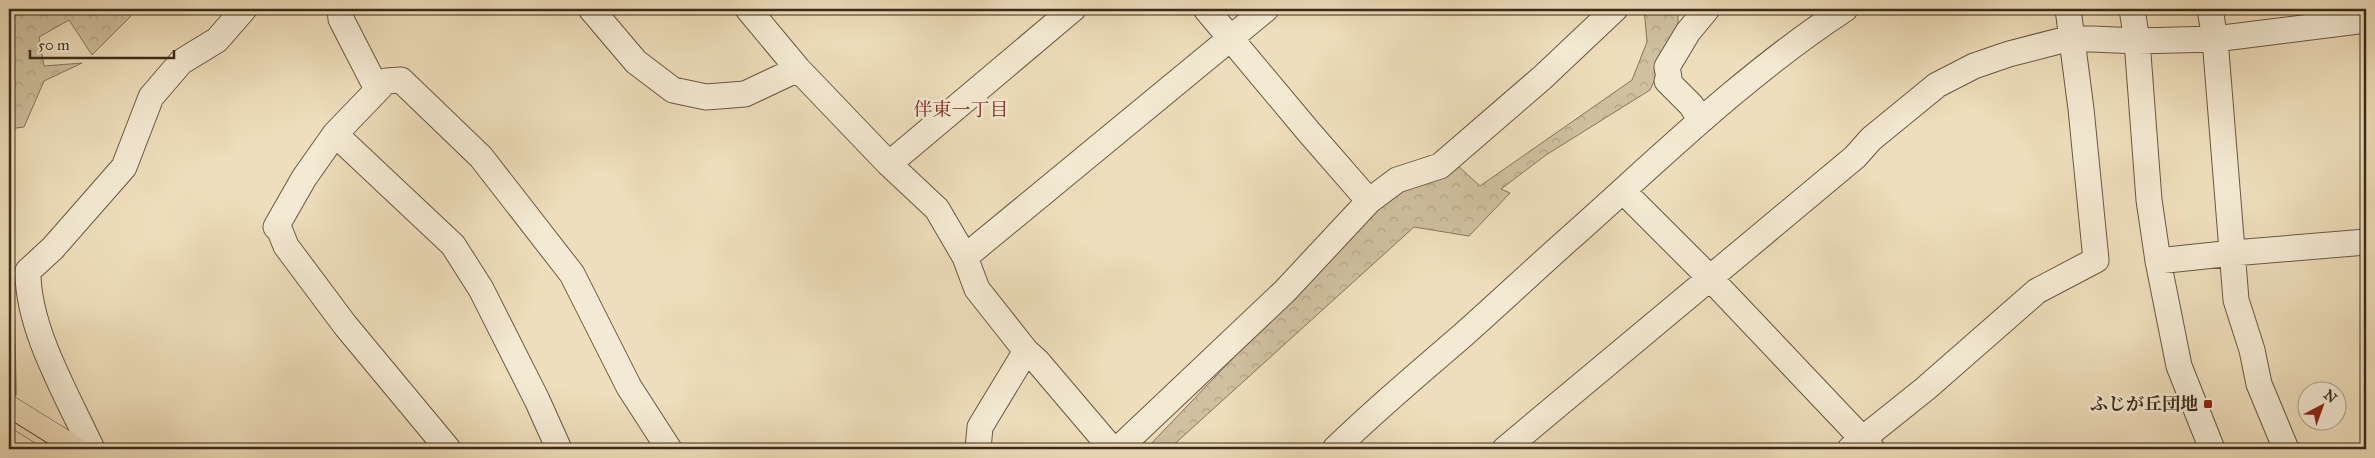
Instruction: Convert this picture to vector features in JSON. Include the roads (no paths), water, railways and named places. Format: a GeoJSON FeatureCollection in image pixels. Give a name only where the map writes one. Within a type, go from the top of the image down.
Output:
{"type":"FeatureCollection","features":[{"type":"Feature","properties":{"kind":"main road"},"geometry":{"type":"LineString","coordinates":[[9,410],[72,449]]}},
{"type":"Feature","properties":{"kind":"street"},"geometry":{"type":"LineString","coordinates":[[92,449],[41,338],[27,288],[28,271],[53,248],[124,167],[151,97],[181,62],[217,40],[244,9]]}},
{"type":"Feature","properties":{"kind":"street"},"geometry":{"type":"LineString","coordinates":[[340,9],[341,19],[377,89]]}},
{"type":"Feature","properties":{"kind":"street"},"geometry":{"type":"LineString","coordinates":[[591,9],[636,62],[673,90],[706,97],[745,94],[798,68]]}},
{"type":"Feature","properties":{"kind":"street"},"geometry":{"type":"LineString","coordinates":[[748,9],[798,68],[889,164],[937,209],[965,257],[977,289],[1026,352],[1038,362],[1112,449]]}},
{"type":"Feature","properties":{"kind":"street"},"geometry":{"type":"LineString","coordinates":[[889,164],[1073,9]]}},
{"type":"Feature","properties":{"kind":"street"},"geometry":{"type":"LineString","coordinates":[[1206,9],[1369,201]]}},
{"type":"Feature","properties":{"kind":"street"},"geometry":{"type":"LineString","coordinates":[[965,257],[1232,39],[1266,9]]}},
{"type":"Feature","properties":{"kind":"street"},"geometry":{"type":"LineString","coordinates":[[1118,449],[1285,291],[1369,201],[1397,180],[1440,166],[1543,77],[1615,9]]}},
{"type":"Feature","properties":{"kind":"street"},"geometry":{"type":"LineString","coordinates":[[1700,119],[1691,104],[1667,81],[1669,78],[1667,67],[1688,32],[1708,9]]}},
{"type":"Feature","properties":{"kind":"street"},"geometry":{"type":"LineString","coordinates":[[1335,449],[1382,403],[1463,335],[1700,119],[1814,28],[1845,9]]}},
{"type":"Feature","properties":{"kind":"street"},"geometry":{"type":"LineString","coordinates":[[1623,191],[1709,277],[1861,446],[2037,291],[2096,260],[2081,109],[2068,9]]}},
{"type":"Feature","properties":{"kind":"street"},"geometry":{"type":"LineString","coordinates":[[2132,9],[2137,41],[2149,200],[2158,261],[2178,366],[2212,449]]}},
{"type":"Feature","properties":{"kind":"street"},"geometry":{"type":"LineString","coordinates":[[2210,9],[2215,39],[2236,300],[2252,350],[2259,384],[2286,449]]}},
{"type":"Feature","properties":{"kind":"street"},"geometry":{"type":"LineString","coordinates":[[1505,449],[1670,312],[1709,277],[1856,157],[1871,139],[1937,85],[1974,66],[2009,54],[2071,38],[2137,41],[2215,39],[2366,20]]}},
{"type":"Feature","properties":{"kind":"street"},"geometry":{"type":"LineString","coordinates":[[448,449],[345,326],[286,246],[280,231],[276,227],[304,178],[336,134],[386,81],[401,80],[481,157],[572,274],[629,387],[669,449]]}},
{"type":"Feature","properties":{"kind":"street"},"geometry":{"type":"LineString","coordinates":[[336,134],[452,245],[481,289],[537,400],[559,449]]}},
{"type":"Feature","properties":{"kind":"street"},"geometry":{"type":"LineString","coordinates":[[2158,261],[2366,242]]}},
{"type":"Feature","properties":{"kind":"street"},"geometry":{"type":"LineString","coordinates":[[978,449],[980,427],[1026,352]]}},
{"type":"Feature","properties":{"kind":"waterway"},"geometry":{"type":"LineString","coordinates":[[9,292],[12,297],[14,394]]}},
{"type":"Feature","properties":{"kind":"tram line"},"geometry":{"type":"LineString","coordinates":[[9,419],[57,449]]}},
{"type":"Feature","properties":{"kind":"tram line"},"geometry":{"type":"LineString","coordinates":[[9,447],[13,449]]}},
{"type":"Feature","properties":{"kind":"place","name":"ふじが丘団地"},"geometry":{"type":"Point","coordinates":[2208,404]}},
{"type":"Feature","properties":{"kind":"district","name":"伴東一丁目"},"geometry":{"type":"Point","coordinates":[961,109]}}]}
